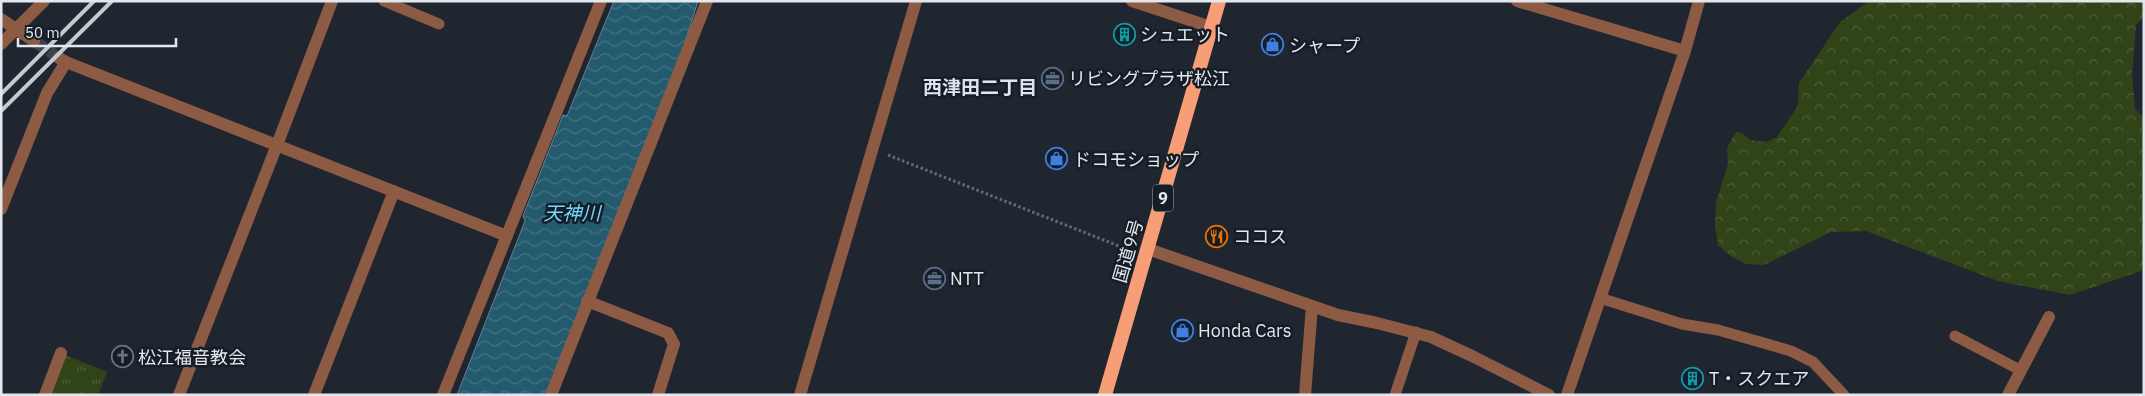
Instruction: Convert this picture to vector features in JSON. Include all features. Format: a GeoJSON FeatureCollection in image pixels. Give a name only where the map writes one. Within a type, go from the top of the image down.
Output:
{"type":"FeatureCollection","features":[{"type":"Feature","properties":{"kind":"highway","name":"国道9号"},"geometry":{"type":"LineString","coordinates":[[1104,395],[1219,1]]}},
{"type":"Feature","properties":{"kind":"street"},"geometry":{"type":"LineString","coordinates":[[1,44],[44,1]]}},
{"type":"Feature","properties":{"kind":"street"},"geometry":{"type":"LineString","coordinates":[[179,395],[332,1]]}},
{"type":"Feature","properties":{"kind":"street"},"geometry":{"type":"LineString","coordinates":[[443,395],[601,1]]}},
{"type":"Feature","properties":{"kind":"street"},"geometry":{"type":"LineString","coordinates":[[551,395],[586,301],[706,1]]}},
{"type":"Feature","properties":{"kind":"street"},"geometry":{"type":"LineString","coordinates":[[800,395],[874,149],[916,1]]}},
{"type":"Feature","properties":{"kind":"street"},"geometry":{"type":"LineString","coordinates":[[1132,1],[1211,26]]}},
{"type":"Feature","properties":{"kind":"street"},"geometry":{"type":"LineString","coordinates":[[1518,1],[1685,51]]}},
{"type":"Feature","properties":{"kind":"street"},"geometry":{"type":"LineString","coordinates":[[1567,395],[1685,51],[1699,1]]}},
{"type":"Feature","properties":{"kind":"street"},"geometry":{"type":"LineString","coordinates":[[1,19],[34,41]]}},
{"type":"Feature","properties":{"kind":"street"},"geometry":{"type":"LineString","coordinates":[[1,209],[47,93],[63,60],[507,236]]}},
{"type":"Feature","properties":{"kind":"street"},"geometry":{"type":"LineString","coordinates":[[314,395],[394,191]]}},
{"type":"Feature","properties":{"kind":"street"},"geometry":{"type":"LineString","coordinates":[[1148,249],[1338,315],[1416,332],[1472,356],[1549,395]]}},
{"type":"Feature","properties":{"kind":"street"},"geometry":{"type":"LineString","coordinates":[[586,301],[668,333],[674,344],[658,395]]}},
{"type":"Feature","properties":{"kind":"street"},"geometry":{"type":"LineString","coordinates":[[1305,395],[1312,306]]}},
{"type":"Feature","properties":{"kind":"street"},"geometry":{"type":"LineString","coordinates":[[2008,395],[2048,317]]}},
{"type":"Feature","properties":{"kind":"street"},"geometry":{"type":"LineString","coordinates":[[45,395],[61,353]]}},
{"type":"Feature","properties":{"kind":"lane"},"geometry":{"type":"LineString","coordinates":[[384,1],[439,24]]}},
{"type":"Feature","properties":{"kind":"lane"},"geometry":{"type":"LineString","coordinates":[[1600,298],[1682,324],[1718,330],[1791,351],[1813,362],[1844,395]]}},
{"type":"Feature","properties":{"kind":"lane"},"geometry":{"type":"LineString","coordinates":[[1395,395],[1416,332]]}},
{"type":"Feature","properties":{"kind":"lane"},"geometry":{"type":"LineString","coordinates":[[1955,336],[2020,370]]}},
{"type":"Feature","properties":{"kind":"path"},"geometry":{"type":"LineString","coordinates":[[874,149],[1124,248],[1148,249]]}},
{"type":"Feature","properties":{"kind":"green space"},"geometry":{"type":"Polygon","coordinates":[[[1869,1],[2022,3],[2144,1],[2144,16],[2136,25],[2132,74],[2135,109],[2144,118],[2144,270],[2070,295],[1998,281],[1866,231],[1831,232],[1764,265],[1747,264],[1732,257],[1718,245],[1715,226],[1716,203],[1728,164],[1727,148],[1736,132],[1742,133],[1750,140],[1767,142],[1777,137],[1798,106],[1799,83],[1840,22],[1869,1]]]}},
{"type":"Feature","properties":{"kind":"green space"},"geometry":{"type":"Polygon","coordinates":[[[65,355],[107,372],[98,395],[50,395],[65,355]]]}},
{"type":"Feature","properties":{"kind":"water","name":"天神川"},"geometry":{"type":"Polygon","coordinates":[[[614,1],[698,1],[677,68],[546,395],[457,395],[525,221],[523,216],[563,115],[567,116],[614,1]]]}},
{"type":"Feature","properties":{"kind":"tunnel"},"geometry":{"type":"LineString","coordinates":[[34,41],[59,58]]}},
{"type":"Feature","properties":{"kind":"railway"},"geometry":{"type":"LineString","coordinates":[[1,94],[94,1]]}},
{"type":"Feature","properties":{"kind":"railway"},"geometry":{"type":"LineString","coordinates":[[1,111],[112,1]]}},
{"type":"Feature","properties":{"kind":"place","name":"シュエット"},"geometry":{"type":"Point","coordinates":[1124,34]}},
{"type":"Feature","properties":{"kind":"place","name":"シャープ"},"geometry":{"type":"Point","coordinates":[1273,45]}},
{"type":"Feature","properties":{"kind":"place","name":"リビングプラザ松江"},"geometry":{"type":"Point","coordinates":[1052,78]}},
{"type":"Feature","properties":{"kind":"place","name":"ドコモショップ"},"geometry":{"type":"Point","coordinates":[1057,159]}},
{"type":"Feature","properties":{"kind":"place","name":"ココス"},"geometry":{"type":"Point","coordinates":[1217,236]}},
{"type":"Feature","properties":{"kind":"place","name":"NTT"},"geometry":{"type":"Point","coordinates":[934,278]}},
{"type":"Feature","properties":{"kind":"place","name":"Honda Cars"},"geometry":{"type":"Point","coordinates":[1182,330]}},
{"type":"Feature","properties":{"kind":"place","name":"松江福音教会"},"geometry":{"type":"Point","coordinates":[122,357]}},
{"type":"Feature","properties":{"kind":"place","name":"T・スクエア"},"geometry":{"type":"Point","coordinates":[1693,378]}},
{"type":"Feature","properties":{"kind":"district","name":"西津田二丁目"},"geometry":{"type":"Point","coordinates":[980,87]}}]}
